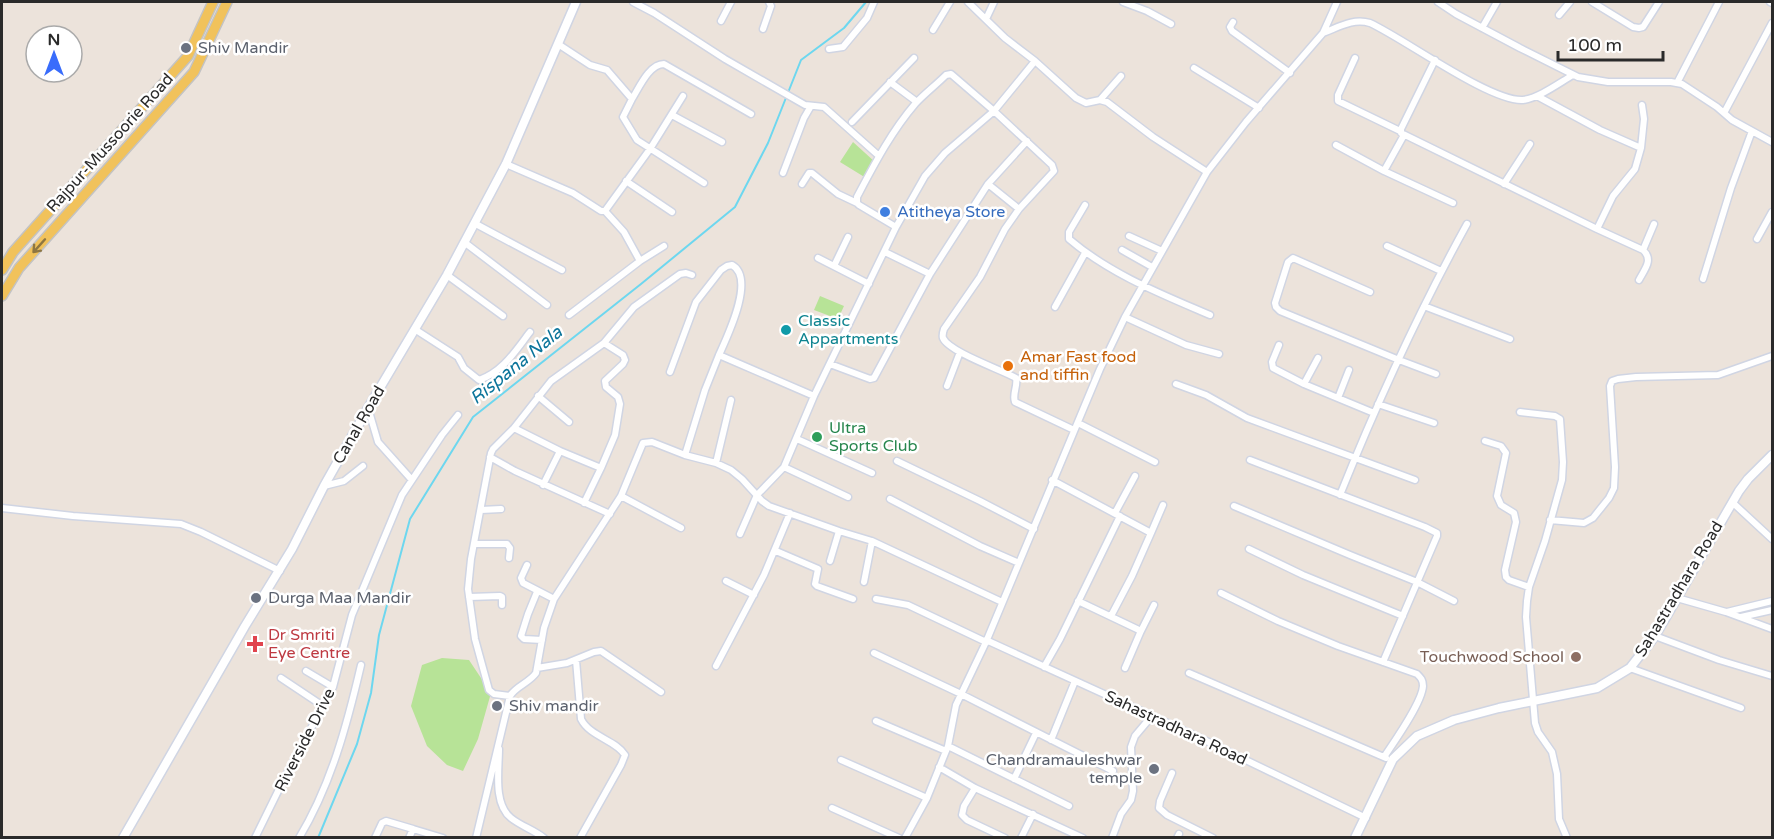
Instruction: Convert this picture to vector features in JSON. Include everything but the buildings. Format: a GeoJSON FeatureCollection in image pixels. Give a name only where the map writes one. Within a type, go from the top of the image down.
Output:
{"type":"FeatureCollection","features":[{"type":"Feature","properties":{"kind":"main road","name":"Rajpur-Mussoorie Road"},"geometry":{"type":"LineString","coordinates":[[2,270],[13,252],[188,56],[213,2]]}},
{"type":"Feature","properties":{"kind":"main road","name":"Rajpur-Mussoorie Road"},"geometry":{"type":"LineString","coordinates":[[2,296],[19,268],[194,72],[227,2]]}},
{"type":"Feature","properties":{"kind":"street","name":"Canal Road"},"geometry":{"type":"LineString","coordinates":[[123,837],[245,626],[280,571],[368,408],[447,275],[506,164],[576,2]]}},
{"type":"Feature","properties":{"kind":"street"},"geometry":{"type":"LineString","coordinates":[[633,2],[678,28],[725,60],[808,105],[826,109],[879,156]]}},
{"type":"Feature","properties":{"kind":"street"},"geometry":{"type":"LineString","coordinates":[[721,21],[731,2]]}},
{"type":"Feature","properties":{"kind":"street"},"geometry":{"type":"LineString","coordinates":[[763,29],[771,6],[769,2]]}},
{"type":"Feature","properties":{"kind":"street"},"geometry":{"type":"LineString","coordinates":[[829,49],[843,47],[867,18],[874,2]]}},
{"type":"Feature","properties":{"kind":"street"},"geometry":{"type":"LineString","coordinates":[[933,30],[950,2]]}},
{"type":"Feature","properties":{"kind":"street"},"geometry":{"type":"LineString","coordinates":[[968,2],[1005,38],[1035,61],[1076,99],[1086,103],[1100,100],[1107,102],[1153,138],[1207,172]]}},
{"type":"Feature","properties":{"kind":"street"},"geometry":{"type":"LineString","coordinates":[[986,18],[994,2]]}},
{"type":"Feature","properties":{"kind":"street"},"geometry":{"type":"LineString","coordinates":[[1123,2],[1147,11],[1171,24]]}},
{"type":"Feature","properties":{"kind":"street"},"geometry":{"type":"LineString","coordinates":[[905,837],[927,798],[947,748],[952,720],[961,694],[1034,529],[1052,480],[1100,369],[1125,317],[1207,172],[1230,141],[1323,33],[1337,2]]}},
{"type":"Feature","properties":{"kind":"street"},"geometry":{"type":"LineString","coordinates":[[1438,2],[1482,28],[1573,75],[1608,82],[1677,83],[1690,89],[1730,118],[1773,142]]}},
{"type":"Feature","properties":{"kind":"street"},"geometry":{"type":"LineString","coordinates":[[1482,28],[1497,2]]}},
{"type":"Feature","properties":{"kind":"street"},"geometry":{"type":"LineString","coordinates":[[1559,15],[1570,2]]}},
{"type":"Feature","properties":{"kind":"street"},"geometry":{"type":"LineString","coordinates":[[1592,2],[1633,27],[1639,28],[1643,27],[1659,2]]}},
{"type":"Feature","properties":{"kind":"street"},"geometry":{"type":"LineString","coordinates":[[1677,83],[1719,2]]}},
{"type":"Feature","properties":{"kind":"street"},"geometry":{"type":"LineString","coordinates":[[1323,33],[1345,24],[1363,21],[1373,24],[1473,82],[1516,100],[1537,96],[1573,75]]}},
{"type":"Feature","properties":{"kind":"street"},"geometry":{"type":"LineString","coordinates":[[1233,22],[1230,27],[1232,31],[1290,73]]}},
{"type":"Feature","properties":{"kind":"street"},"geometry":{"type":"LineString","coordinates":[[1724,113],[1773,23]]}},
{"type":"Feature","properties":{"kind":"street"},"geometry":{"type":"LineString","coordinates":[[558,44],[590,65],[607,70],[632,99]]}},
{"type":"Feature","properties":{"kind":"street"},"geometry":{"type":"LineString","coordinates":[[852,122],[914,58]]}},
{"type":"Feature","properties":{"kind":"street"},"geometry":{"type":"LineString","coordinates":[[1355,58],[1338,95],[1338,101],[1643,250],[1649,260],[1639,280]]}},
{"type":"Feature","properties":{"kind":"street"},"geometry":{"type":"LineString","coordinates":[[1384,171],[1435,60]]}},
{"type":"Feature","properties":{"kind":"street"},"geometry":{"type":"LineString","coordinates":[[740,534],[757,495],[784,467],[814,396],[896,227],[925,176],[936,162],[994,111],[1035,61]]}},
{"type":"Feature","properties":{"kind":"street"},"geometry":{"type":"LineString","coordinates":[[704,183],[637,140],[623,120],[632,99],[652,69],[660,64],[666,65],[751,114]]}},
{"type":"Feature","properties":{"kind":"street"},"geometry":{"type":"LineString","coordinates":[[1194,68],[1259,108]]}},
{"type":"Feature","properties":{"kind":"street"},"geometry":{"type":"LineString","coordinates":[[857,203],[857,198],[879,156],[917,102],[946,75],[951,74],[1052,165],[1054,171],[1019,209],[999,239],[980,277],[942,334],[945,341],[960,352],[1015,377],[1017,381],[1015,402],[1074,430]]}},
{"type":"Feature","properties":{"kind":"street"},"geometry":{"type":"LineString","coordinates":[[1100,100],[1121,76]]}},
{"type":"Feature","properties":{"kind":"street"},"geometry":{"type":"LineString","coordinates":[[890,82],[917,102]]}},
{"type":"Feature","properties":{"kind":"street"},"geometry":{"type":"LineString","coordinates":[[605,211],[650,149],[683,96]]}},
{"type":"Feature","properties":{"kind":"street"},"geometry":{"type":"LineString","coordinates":[[1537,96],[1600,130],[1641,148]]}},
{"type":"Feature","properties":{"kind":"street"},"geometry":{"type":"LineString","coordinates":[[783,173],[808,105]]}},
{"type":"Feature","properties":{"kind":"street"},"geometry":{"type":"LineString","coordinates":[[1597,229],[1608,203],[1635,169],[1641,148],[1644,118],[1642,105]]}},
{"type":"Feature","properties":{"kind":"street"},"geometry":{"type":"LineString","coordinates":[[672,115],[722,142]]}},
{"type":"Feature","properties":{"kind":"street"},"geometry":{"type":"LineString","coordinates":[[1703,279],[1731,188],[1752,131]]}},
{"type":"Feature","properties":{"kind":"street"},"geometry":{"type":"LineString","coordinates":[[830,364],[870,379],[875,377],[930,274],[988,184],[1027,141]]}},
{"type":"Feature","properties":{"kind":"street"},"geometry":{"type":"LineString","coordinates":[[1504,184],[1530,144]]}},
{"type":"Feature","properties":{"kind":"street"},"geometry":{"type":"LineString","coordinates":[[1336,145],[1384,171],[1453,203]]}},
{"type":"Feature","properties":{"kind":"street"},"geometry":{"type":"LineString","coordinates":[[506,164],[563,188],[601,211],[605,211],[624,232],[640,261]]}},
{"type":"Feature","properties":{"kind":"street"},"geometry":{"type":"LineString","coordinates":[[802,184],[809,173],[812,173],[838,194],[896,227]]}},
{"type":"Feature","properties":{"kind":"street"},"geometry":{"type":"LineString","coordinates":[[626,181],[672,212]]}},
{"type":"Feature","properties":{"kind":"street"},"geometry":{"type":"LineString","coordinates":[[988,184],[1019,209]]}},
{"type":"Feature","properties":{"kind":"street"},"geometry":{"type":"LineString","coordinates":[[1085,205],[1069,235],[1070,239],[1085,253],[1142,286],[1210,315]]}},
{"type":"Feature","properties":{"kind":"street"},"geometry":{"type":"LineString","coordinates":[[1757,239],[1773,212]]}},
{"type":"Feature","properties":{"kind":"street"},"geometry":{"type":"LineString","coordinates":[[474,223],[562,270]]}},
{"type":"Feature","properties":{"kind":"street"},"geometry":{"type":"LineString","coordinates":[[1340,495],[1378,404],[1441,272],[1467,224]]}},
{"type":"Feature","properties":{"kind":"street"},"geometry":{"type":"LineString","coordinates":[[1643,250],[1654,224]]}},
{"type":"Feature","properties":{"kind":"street"},"geometry":{"type":"LineString","coordinates":[[1129,236],[1162,251]]}},
{"type":"Feature","properties":{"kind":"street"},"geometry":{"type":"LineString","coordinates":[[834,266],[848,237]]}},
{"type":"Feature","properties":{"kind":"street"},"geometry":{"type":"LineString","coordinates":[[464,242],[547,305]]}},
{"type":"Feature","properties":{"kind":"street"},"geometry":{"type":"LineString","coordinates":[[569,315],[640,261],[664,246]]}},
{"type":"Feature","properties":{"kind":"street"},"geometry":{"type":"LineString","coordinates":[[1387,246],[1441,272]]}},
{"type":"Feature","properties":{"kind":"street"},"geometry":{"type":"LineString","coordinates":[[1122,250],[1152,267]]}},
{"type":"Feature","properties":{"kind":"street"},"geometry":{"type":"LineString","coordinates":[[885,252],[930,274]]}},
{"type":"Feature","properties":{"kind":"street"},"geometry":{"type":"LineString","coordinates":[[1055,307],[1085,253]]}},
{"type":"Feature","properties":{"kind":"street"},"geometry":{"type":"LineString","coordinates":[[818,258],[869,284]]}},
{"type":"Feature","properties":{"kind":"street"},"geometry":{"type":"LineString","coordinates":[[1370,292],[1293,258],[1288,262],[1275,303],[1280,311],[1436,374]]}},
{"type":"Feature","properties":{"kind":"street"},"geometry":{"type":"LineString","coordinates":[[670,372],[696,302],[721,270],[730,264],[735,266],[738,269],[740,304],[705,390],[686,455]]}},
{"type":"Feature","properties":{"kind":"street"},"geometry":{"type":"LineString","coordinates":[[510,696],[494,694],[489,690],[475,639],[468,589],[474,544],[493,449],[514,428],[556,376],[604,343],[634,307],[680,274],[692,275]]}},
{"type":"Feature","properties":{"kind":"street"},"geometry":{"type":"LineString","coordinates":[[447,275],[503,316]]}},
{"type":"Feature","properties":{"kind":"street"},"geometry":{"type":"LineString","coordinates":[[1425,306],[1510,339]]}},
{"type":"Feature","properties":{"kind":"street"},"geometry":{"type":"LineString","coordinates":[[1125,317],[1186,345],[1219,354]]}},
{"type":"Feature","properties":{"kind":"street"},"geometry":{"type":"LineString","coordinates":[[416,330],[458,357],[464,368],[479,380],[504,365],[530,332]]}},
{"type":"Feature","properties":{"kind":"street"},"geometry":{"type":"LineString","coordinates":[[584,503],[615,435],[620,404],[619,398],[606,387],[605,381],[625,360],[621,354],[604,343]]}},
{"type":"Feature","properties":{"kind":"street"},"geometry":{"type":"LineString","coordinates":[[1279,345],[1272,362],[1273,368],[1304,384],[1374,413]]}},
{"type":"Feature","properties":{"kind":"street"},"geometry":{"type":"LineString","coordinates":[[947,386],[960,352]]}},
{"type":"Feature","properties":{"kind":"street"},"geometry":{"type":"LineString","coordinates":[[719,355],[814,396]]}},
{"type":"Feature","properties":{"kind":"street"},"geometry":{"type":"LineString","coordinates":[[1550,520],[1589,522],[1613,491],[1615,467],[1610,386],[1612,381],[1636,377],[1718,375],[1773,356]]}},
{"type":"Feature","properties":{"kind":"street"},"geometry":{"type":"LineString","coordinates":[[1304,384],[1318,358]]}},
{"type":"Feature","properties":{"kind":"street"},"geometry":{"type":"LineString","coordinates":[[1338,398],[1349,370]]}},
{"type":"Feature","properties":{"kind":"street"},"geometry":{"type":"LineString","coordinates":[[1176,384],[1206,394],[1247,418],[1414,480]]}},
{"type":"Feature","properties":{"kind":"street"},"geometry":{"type":"LineString","coordinates":[[538,396],[569,422]]}},
{"type":"Feature","properties":{"kind":"street"},"geometry":{"type":"LineString","coordinates":[[716,463],[731,400]]}},
{"type":"Feature","properties":{"kind":"street"},"geometry":{"type":"LineString","coordinates":[[1378,404],[1434,423]]}},
{"type":"Feature","properties":{"kind":"street"},"geometry":{"type":"LineString","coordinates":[[368,408],[378,442],[411,479]]}},
{"type":"Feature","properties":{"kind":"street"},"geometry":{"type":"LineString","coordinates":[[1520,412],[1555,416],[1560,419],[1563,473],[1543,549],[1529,587],[1526,617],[1535,723],[1538,732],[1552,752],[1557,774],[1558,819],[1568,837]]}},
{"type":"Feature","properties":{"kind":"street","name":"Riverside Drive"},"geometry":{"type":"LineString","coordinates":[[255,837],[333,687],[352,615],[392,517],[411,479],[458,415]]}},
{"type":"Feature","properties":{"kind":"street"},"geometry":{"type":"LineString","coordinates":[[1078,423],[1155,462]]}},
{"type":"Feature","properties":{"kind":"street"},"geometry":{"type":"LineString","coordinates":[[514,428],[601,468]]}},
{"type":"Feature","properties":{"kind":"street"},"geometry":{"type":"LineString","coordinates":[[797,439],[872,473]]}},
{"type":"Feature","properties":{"kind":"street"},"geometry":{"type":"LineString","coordinates":[[476,837],[510,696],[512,692],[532,678],[537,668],[544,628],[554,599],[621,496],[640,447],[646,441],[716,463],[737,474],[769,506],[872,541],[1002,602]]}},
{"type":"Feature","properties":{"kind":"street"},"geometry":{"type":"LineString","coordinates":[[1485,441],[1501,446],[1506,453],[1497,496],[1501,505],[1514,513],[1516,522],[1505,570],[1506,577],[1529,587]]}},
{"type":"Feature","properties":{"kind":"street"},"geometry":{"type":"LineString","coordinates":[[543,485],[560,451]]}},
{"type":"Feature","properties":{"kind":"street","name":"Sahastradhara Road"},"geometry":{"type":"LineString","coordinates":[[1355,837],[1366,818],[1388,758],[1417,736],[1454,720],[1597,688],[1630,668],[1655,636],[1732,502],[1748,479],[1773,455]]}},
{"type":"Feature","properties":{"kind":"street"},"geometry":{"type":"LineString","coordinates":[[490,457],[543,485],[610,514]]}},
{"type":"Feature","properties":{"kind":"street"},"geometry":{"type":"LineString","coordinates":[[1250,460],[1436,532],[1437,536],[1383,662]]}},
{"type":"Feature","properties":{"kind":"street"},"geometry":{"type":"LineString","coordinates":[[897,461],[1034,529]]}},
{"type":"Feature","properties":{"kind":"street"},"geometry":{"type":"LineString","coordinates":[[324,486],[344,481],[363,466]]}},
{"type":"Feature","properties":{"kind":"street"},"geometry":{"type":"LineString","coordinates":[[784,467],[848,497]]}},
{"type":"Feature","properties":{"kind":"street"},"geometry":{"type":"LineString","coordinates":[[1044,667],[1078,601],[1135,476]]}},
{"type":"Feature","properties":{"kind":"street"},"geometry":{"type":"LineString","coordinates":[[1052,480],[1151,533]]}},
{"type":"Feature","properties":{"kind":"street"},"geometry":{"type":"LineString","coordinates":[[621,496],[681,528]]}},
{"type":"Feature","properties":{"kind":"street"},"geometry":{"type":"LineString","coordinates":[[890,499],[980,546],[1019,563]]}},
{"type":"Feature","properties":{"kind":"street"},"geometry":{"type":"LineString","coordinates":[[1732,502],[1773,539]]}},
{"type":"Feature","properties":{"kind":"street"},"geometry":{"type":"LineString","coordinates":[[1111,616],[1132,576],[1163,505]]}},
{"type":"Feature","properties":{"kind":"street"},"geometry":{"type":"LineString","coordinates":[[1234,506],[1417,582],[1455,601]]}},
{"type":"Feature","properties":{"kind":"street"},"geometry":{"type":"LineString","coordinates":[[2,508],[181,524],[280,571]]}},
{"type":"Feature","properties":{"kind":"street"},"geometry":{"type":"LineString","coordinates":[[481,510],[501,509]]}},
{"type":"Feature","properties":{"kind":"street"},"geometry":{"type":"LineString","coordinates":[[716,666],[776,551],[790,513]]}},
{"type":"Feature","properties":{"kind":"street"},"geometry":{"type":"LineString","coordinates":[[831,561],[839,531]]}},
{"type":"Feature","properties":{"kind":"street"},"geometry":{"type":"LineString","coordinates":[[864,582],[872,541]]}},
{"type":"Feature","properties":{"kind":"street"},"geometry":{"type":"LineString","coordinates":[[474,544],[507,544],[510,548],[509,558]]}},
{"type":"Feature","properties":{"kind":"street"},"geometry":{"type":"LineString","coordinates":[[1249,549],[1304,575],[1403,616]]}},
{"type":"Feature","properties":{"kind":"street"},"geometry":{"type":"LineString","coordinates":[[776,551],[818,569],[815,584],[817,586],[853,599]]}},
{"type":"Feature","properties":{"kind":"street"},"geometry":{"type":"LineString","coordinates":[[527,565],[521,578],[523,583],[554,599]]}},
{"type":"Feature","properties":{"kind":"street"},"geometry":{"type":"LineString","coordinates":[[726,581],[754,595]]}},
{"type":"Feature","properties":{"kind":"street"},"geometry":{"type":"LineString","coordinates":[[537,592],[522,636],[524,639],[542,640]]}},
{"type":"Feature","properties":{"kind":"street"},"geometry":{"type":"LineString","coordinates":[[1190,673],[1388,758],[1411,715],[1423,685],[1417,674],[1338,646],[1278,621],[1221,593]]}},
{"type":"Feature","properties":{"kind":"street"},"geometry":{"type":"LineString","coordinates":[[469,597],[500,596],[502,605]]}},
{"type":"Feature","properties":{"kind":"street"},"geometry":{"type":"LineString","coordinates":[[1677,598],[1773,629]]}},
{"type":"Feature","properties":{"kind":"street","name":"Sahastradhara Road"},"geometry":{"type":"LineString","coordinates":[[876,599],[908,605],[1196,736],[1366,818]]}},
{"type":"Feature","properties":{"kind":"street"},"geometry":{"type":"LineString","coordinates":[[1078,601],[1139,630],[1140,633]]}},
{"type":"Feature","properties":{"kind":"street"},"geometry":{"type":"LineString","coordinates":[[1726,612],[1773,601]]}},
{"type":"Feature","properties":{"kind":"street"},"geometry":{"type":"LineString","coordinates":[[1125,668],[1154,604]]}},
{"type":"Feature","properties":{"kind":"street"},"geometry":{"type":"LineString","coordinates":[[1740,617],[1773,610]]}},
{"type":"Feature","properties":{"kind":"street"},"geometry":{"type":"LineString","coordinates":[[1655,636],[1719,660],[1773,676]]}},
{"type":"Feature","properties":{"kind":"street"},"geometry":{"type":"LineString","coordinates":[[537,668],[576,660],[601,651],[661,692]]}},
{"type":"Feature","properties":{"kind":"street"},"geometry":{"type":"LineString","coordinates":[[874,653],[1113,771]]}},
{"type":"Feature","properties":{"kind":"street"},"geometry":{"type":"LineString","coordinates":[[576,660],[581,719],[584,725],[622,750],[625,755],[580,837]]}},
{"type":"Feature","properties":{"kind":"street"},"geometry":{"type":"LineString","coordinates":[[299,837],[316,807],[332,769],[361,665]]}},
{"type":"Feature","properties":{"kind":"street"},"geometry":{"type":"LineString","coordinates":[[1630,668],[1741,708]]}},
{"type":"Feature","properties":{"kind":"street"},"geometry":{"type":"LineString","coordinates":[[306,671],[333,687]]}},
{"type":"Feature","properties":{"kind":"street"},"geometry":{"type":"LineString","coordinates":[[281,678],[323,706]]}},
{"type":"Feature","properties":{"kind":"street"},"geometry":{"type":"LineString","coordinates":[[1051,740],[1075,681]]}},
{"type":"Feature","properties":{"kind":"street"},"geometry":{"type":"LineString","coordinates":[[1112,837],[1121,814],[1131,800],[1133,791],[1131,747],[1138,732],[1151,717]]}},
{"type":"Feature","properties":{"kind":"street"},"geometry":{"type":"LineString","coordinates":[[876,721],[947,748],[1069,806]]}},
{"type":"Feature","properties":{"kind":"street"},"geometry":{"type":"LineString","coordinates":[[1014,779],[1036,733]]}},
{"type":"Feature","properties":{"kind":"street"},"geometry":{"type":"LineString","coordinates":[[499,739],[499,780],[505,810],[511,818],[544,837]]}},
{"type":"Feature","properties":{"kind":"street"},"geometry":{"type":"LineString","coordinates":[[841,760],[927,798]]}},
{"type":"Feature","properties":{"kind":"street"},"geometry":{"type":"LineString","coordinates":[[939,767],[975,788],[1083,837]]}},
{"type":"Feature","properties":{"kind":"street"},"geometry":{"type":"LineString","coordinates":[[1172,773],[1159,808],[1167,815],[1213,837]]}},
{"type":"Feature","properties":{"kind":"street"},"geometry":{"type":"LineString","coordinates":[[975,788],[964,806],[962,815],[967,820],[1005,837]]}},
{"type":"Feature","properties":{"kind":"street"},"geometry":{"type":"LineString","coordinates":[[832,808],[899,837]]}},
{"type":"Feature","properties":{"kind":"street"},"geometry":{"type":"LineString","coordinates":[[1021,837],[1033,814]]}},
{"type":"Feature","properties":{"kind":"street"},"geometry":{"type":"LineString","coordinates":[[375,837],[382,824],[387,821],[443,837]]}},
{"type":"Feature","properties":{"kind":"street"},"geometry":{"type":"LineString","coordinates":[[409,837],[413,829]]}},
{"type":"Feature","properties":{"kind":"green space"},"geometry":{"type":"Polygon","coordinates":[[[853,142],[875,162],[866,178],[840,162],[853,142]]]}},
{"type":"Feature","properties":{"kind":"green space"},"geometry":{"type":"Polygon","coordinates":[[[820,296],[844,306],[838,319],[814,310],[820,296]]]}},
{"type":"Feature","properties":{"kind":"green space"},"geometry":{"type":"Polygon","coordinates":[[[442,658],[469,660],[491,693],[478,739],[463,771],[447,765],[427,746],[411,706],[422,665],[442,658]]]}},
{"type":"Feature","properties":{"kind":"waterway","name":"Rispana Nala"},"geometry":{"type":"LineString","coordinates":[[318,838],[357,744],[371,693],[379,635],[410,519],[473,417],[735,207],[768,143],[801,60],[844,28],[866,2]]}},
{"type":"Feature","properties":{"kind":"place","name":"Shiv Mandir"},"geometry":{"type":"Point","coordinates":[186,48]}},
{"type":"Feature","properties":{"kind":"place","name":"Atitheya Store"},"geometry":{"type":"Point","coordinates":[885,212]}},
{"type":"Feature","properties":{"kind":"place","name":"Classic Appartments"},"geometry":{"type":"Point","coordinates":[786,330]}},
{"type":"Feature","properties":{"kind":"place","name":"Amar Fast food and tiffin"},"geometry":{"type":"Point","coordinates":[1008,366]}},
{"type":"Feature","properties":{"kind":"place","name":"Ultra Sports Club"},"geometry":{"type":"Point","coordinates":[817,437]}},
{"type":"Feature","properties":{"kind":"place","name":"Durga Maa Mandir"},"geometry":{"type":"Point","coordinates":[256,598]}},
{"type":"Feature","properties":{"kind":"place","name":"Dr Smriti Eye Centre"},"geometry":{"type":"Point","coordinates":[255,644]}},
{"type":"Feature","properties":{"kind":"place","name":"Touchwood School"},"geometry":{"type":"Point","coordinates":[1576,657]}},
{"type":"Feature","properties":{"kind":"place","name":"Shiv mandir"},"geometry":{"type":"Point","coordinates":[497,706]}},
{"type":"Feature","properties":{"kind":"place","name":"Chandramauleshwar temple"},"geometry":{"type":"Point","coordinates":[1154,769]}}]}
